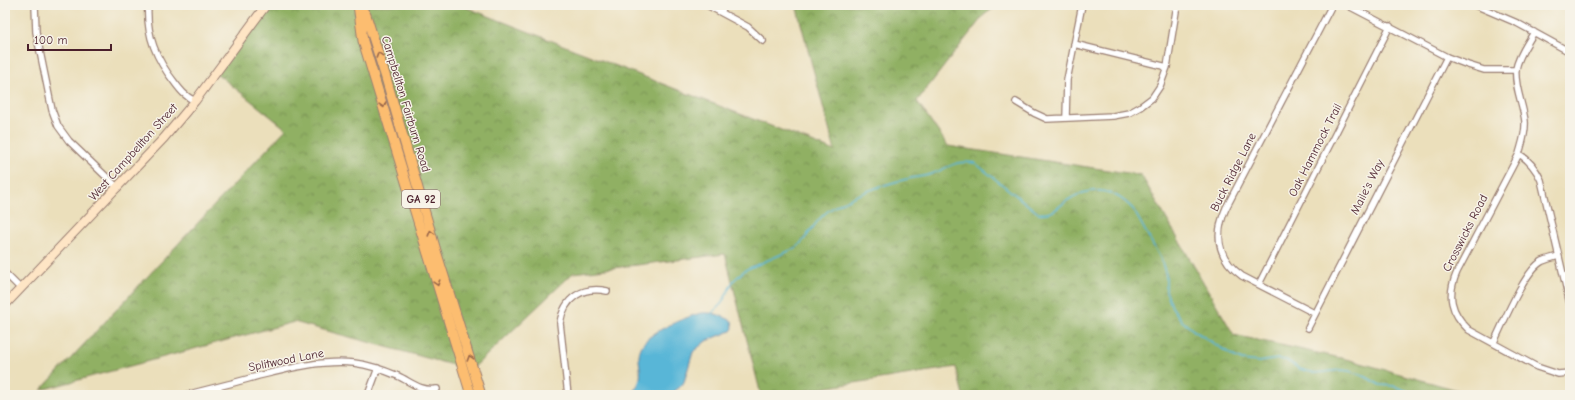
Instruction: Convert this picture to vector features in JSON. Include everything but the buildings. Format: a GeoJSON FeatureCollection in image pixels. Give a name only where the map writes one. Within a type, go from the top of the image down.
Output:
{"type":"FeatureCollection","features":[{"type":"Feature","properties":{"kind":"main road","name":"West Campbellton Street"},"geometry":{"type":"LineString","coordinates":[[5,305],[164,138],[196,101],[266,5]]}},
{"type":"Feature","properties":{"kind":"main road","name":"Campbellton Fairburn Road"},"geometry":{"type":"LineString","coordinates":[[358,5],[363,41],[471,395]]}},
{"type":"Feature","properties":{"kind":"main road","name":"Campbellton Fairburn Road"},"geometry":{"type":"LineString","coordinates":[[358,5],[366,15],[386,78],[437,254],[481,395]]}},
{"type":"Feature","properties":{"kind":"street"},"geometry":{"type":"LineString","coordinates":[[35,5],[36,32],[52,110],[58,126],[68,141],[118,188]]}},
{"type":"Feature","properties":{"kind":"street"},"geometry":{"type":"LineString","coordinates":[[148,5],[149,30],[156,55],[163,68],[185,95],[196,101]]}},
{"type":"Feature","properties":{"kind":"street"},"geometry":{"type":"LineString","coordinates":[[707,5],[748,27],[763,41]]}},
{"type":"Feature","properties":{"kind":"street"},"geometry":{"type":"LineString","coordinates":[[721,12],[725,5]]}},
{"type":"Feature","properties":{"kind":"street"},"geometry":{"type":"LineString","coordinates":[[1066,118],[1067,80],[1082,5]]}},
{"type":"Feature","properties":{"kind":"street"},"geometry":{"type":"LineString","coordinates":[[1016,102],[1047,119],[1113,116],[1129,113],[1140,107],[1152,98],[1160,86],[1167,67],[1177,5]]}},
{"type":"Feature","properties":{"kind":"street","name":"Buck Ridge Lane"},"geometry":{"type":"LineString","coordinates":[[1314,313],[1242,276],[1226,260],[1219,242],[1218,231],[1220,221],[1332,5]]}},
{"type":"Feature","properties":{"kind":"street"},"geometry":{"type":"LineString","coordinates":[[1347,5],[1447,56],[1484,70],[1516,70]]}},
{"type":"Feature","properties":{"kind":"street"},"geometry":{"type":"LineString","coordinates":[[1475,5],[1534,32],[1570,52]]}},
{"type":"Feature","properties":{"kind":"street","name":"Oak Hammock Trail"},"geometry":{"type":"LineString","coordinates":[[1259,284],[1390,26]]}},
{"type":"Feature","properties":{"kind":"street","name":"Crosswicks Road"},"geometry":{"type":"LineString","coordinates":[[1534,32],[1521,56],[1516,70],[1516,80],[1525,124],[1524,137],[1519,154],[1457,272],[1451,290],[1452,305],[1462,323],[1469,330],[1494,342],[1537,367],[1558,374],[1570,373]]}},
{"type":"Feature","properties":{"kind":"street"},"geometry":{"type":"LineString","coordinates":[[1074,44],[1167,67]]}},
{"type":"Feature","properties":{"kind":"street","name":"Maile's Way"},"geometry":{"type":"LineString","coordinates":[[1308,328],[1314,313],[1447,56]]}},
{"type":"Feature","properties":{"kind":"street"},"geometry":{"type":"LineString","coordinates":[[1519,154],[1526,158],[1538,173],[1541,180],[1570,304]]}},
{"type":"Feature","properties":{"kind":"street"},"geometry":{"type":"LineString","coordinates":[[1494,342],[1526,278],[1541,262],[1558,256]]}},
{"type":"Feature","properties":{"kind":"street"},"geometry":{"type":"LineString","coordinates":[[5,273],[21,289]]}},
{"type":"Feature","properties":{"kind":"street"},"geometry":{"type":"LineString","coordinates":[[568,395],[560,323],[561,316],[564,308],[575,295],[591,289],[607,291]]}},
{"type":"Feature","properties":{"kind":"street","name":"Splitwood Lane"},"geometry":{"type":"LineString","coordinates":[[184,395],[195,394],[309,364],[331,362],[349,363],[378,368],[398,376],[422,389],[437,389]]}},
{"type":"Feature","properties":{"kind":"street"},"geometry":{"type":"LineString","coordinates":[[368,395],[378,368]]}},
{"type":"Feature","properties":{"kind":"green space"},"geometry":{"type":"Polygon","coordinates":[[[271,5],[460,5],[835,151],[796,5],[998,5],[984,15],[917,101],[948,146],[1141,175],[1234,335],[1350,360],[1475,395],[963,395],[956,367],[778,395],[761,395],[725,254],[573,273],[471,370],[294,322],[41,390],[286,129],[215,72],[271,5]]]}},
{"type":"Feature","properties":{"kind":"water"},"geometry":{"type":"Polygon","coordinates":[[[701,313],[717,314],[724,317],[732,321],[733,328],[731,331],[706,341],[693,352],[684,382],[671,395],[629,395],[636,388],[639,382],[640,351],[647,339],[669,325],[701,313]]]}},
{"type":"Feature","properties":{"kind":"waterway"},"geometry":{"type":"LineString","coordinates":[[712,313],[722,303],[733,281],[745,270],[796,248],[805,239],[819,219],[836,206],[855,196],[888,184],[928,175],[955,164],[967,162],[975,163],[1038,213],[1051,212],[1068,200],[1086,192],[1102,191],[1110,193],[1126,202],[1133,209],[1161,259],[1166,275],[1166,291],[1172,307],[1182,321],[1193,330],[1235,357],[1242,360],[1259,362],[1278,359],[1286,360],[1300,369],[1315,373],[1341,370],[1350,371],[1366,377],[1380,385],[1393,386],[1419,395]]}}]}
